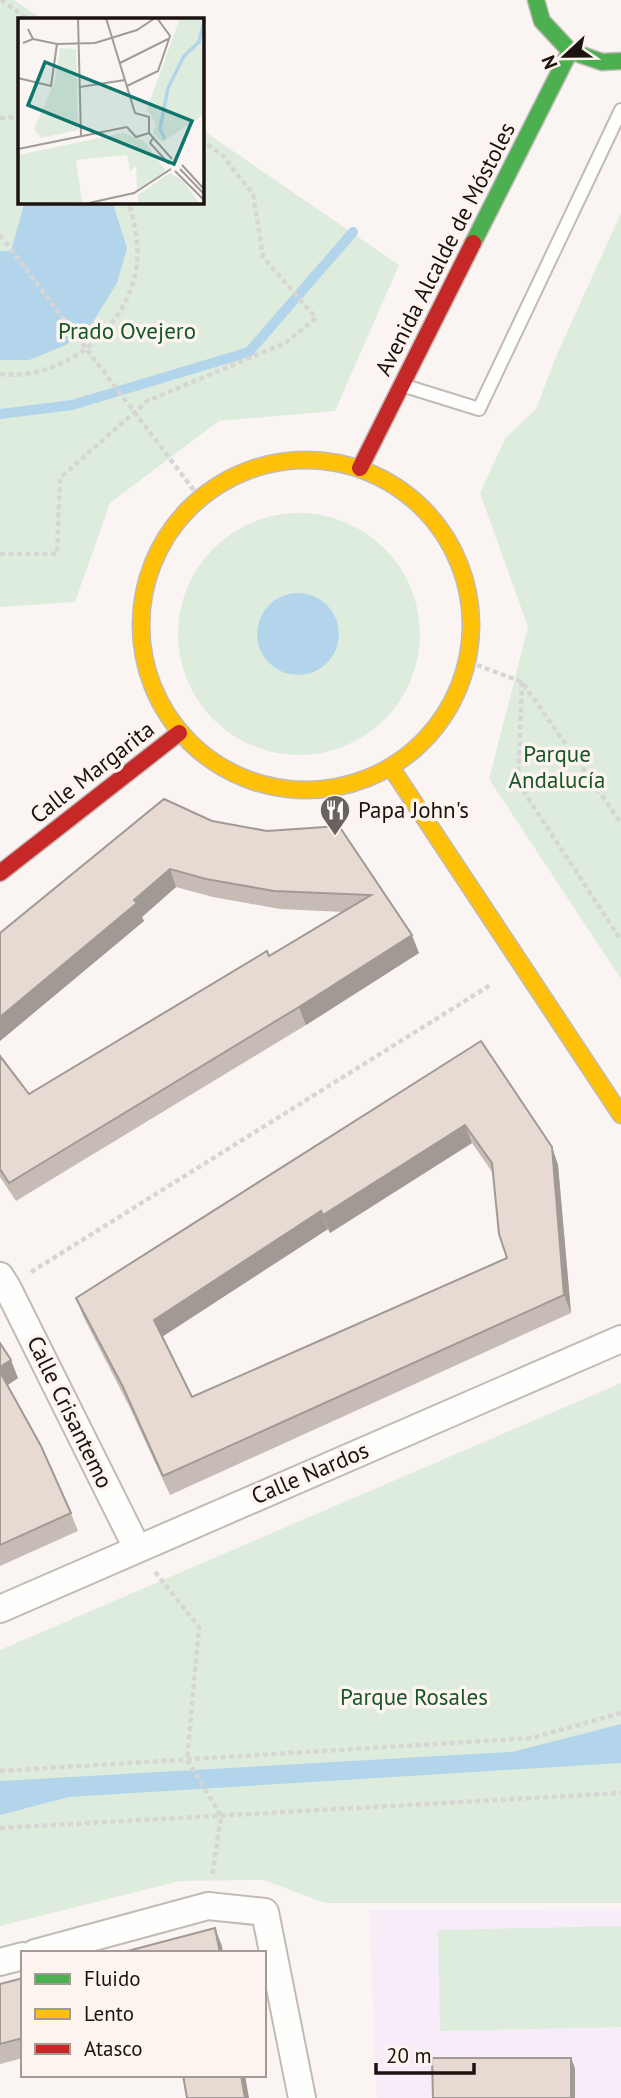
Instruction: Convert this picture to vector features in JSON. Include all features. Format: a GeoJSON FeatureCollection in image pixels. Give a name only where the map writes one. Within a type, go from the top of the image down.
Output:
{"type":"FeatureCollection","features":[{"type":"Feature","properties":{"kind":"street"},"geometry":{"type":"LineString","coordinates":[[536,0],[542,21],[570,51],[602,62],[621,61]]}},
{"type":"Feature","properties":{"kind":"street","name":"Avenida Alcalde de Móstoles"},"geometry":{"type":"LineString","coordinates":[[360,468],[570,51]]}},
{"type":"Feature","properties":{"kind":"street"},"geometry":{"type":"LineString","coordinates":[[304,459],[360,468],[412,498],[451,544],[471,602],[468,663],[441,724],[392,769],[318,792],[242,779],[179,733],[147,676],[140,611],[158,548],[199,497],[248,469],[304,459]]}},
{"type":"Feature","properties":{"kind":"street","name":"Calle Margarita"},"geometry":{"type":"LineString","coordinates":[[0,873],[179,733]]}},
{"type":"Feature","properties":{"kind":"street"},"geometry":{"type":"LineString","coordinates":[[392,769],[621,1115]]}},
{"type":"Feature","properties":{"kind":"street","name":"Calle Crisantemo"},"geometry":{"type":"LineString","coordinates":[[4,1282],[137,1548]]}},
{"type":"Feature","properties":{"kind":"street","name":"Calle Nardos"},"geometry":{"type":"LineString","coordinates":[[0,1609],[621,1339]]}},
{"type":"Feature","properties":{"kind":"street"},"geometry":{"type":"LineString","coordinates":[[42,1951],[208,1906],[265,1912],[302,2098]]}},
{"type":"Feature","properties":{"kind":"street"},"geometry":{"type":"LineString","coordinates":[[0,1962],[21,1957]]}},
{"type":"Feature","properties":{"kind":"lane"},"geometry":{"type":"LineString","coordinates":[[402,385],[478,409],[621,110]]}},
{"type":"Feature","properties":{"kind":"path"},"geometry":{"type":"LineString","coordinates":[[1,0],[28,18]]}},
{"type":"Feature","properties":{"kind":"path"},"geometry":{"type":"LineString","coordinates":[[0,118],[18,117]]}},
{"type":"Feature","properties":{"kind":"path"},"geometry":{"type":"LineString","coordinates":[[0,554],[57,554],[60,478],[147,401],[285,342],[316,318],[263,257],[253,194],[222,155],[203,141]]}},
{"type":"Feature","properties":{"kind":"path"},"geometry":{"type":"LineString","coordinates":[[0,374],[15,376],[56,367],[93,344],[121,311],[136,270],[136,226],[129,203]]}},
{"type":"Feature","properties":{"kind":"path"},"geometry":{"type":"LineString","coordinates":[[0,235],[199,497]]}},
{"type":"Feature","properties":{"kind":"path"},"geometry":{"type":"LineString","coordinates":[[468,663],[522,682],[621,822]]}},
{"type":"Feature","properties":{"kind":"path"},"geometry":{"type":"LineString","coordinates":[[522,682],[518,783],[621,940]]}},
{"type":"Feature","properties":{"kind":"path"},"geometry":{"type":"LineString","coordinates":[[4,1282],[522,965]]}},
{"type":"Feature","properties":{"kind":"path"},"geometry":{"type":"LineString","coordinates":[[137,1548],[199,1627],[187,1760],[221,1816],[208,1906]]}},
{"type":"Feature","properties":{"kind":"path"},"geometry":{"type":"LineString","coordinates":[[0,1771],[532,1738],[621,1713]]}},
{"type":"Feature","properties":{"kind":"path"},"geometry":{"type":"LineString","coordinates":[[0,1828],[621,1793]]}},
{"type":"Feature","properties":{"kind":"shaded area"},"geometry":{"type":"Polygon","coordinates":[[[621,1909],[621,2098],[377,2098],[369,1910],[621,1909]]]}},
{"type":"Feature","properties":{"kind":"green space","name":"Prado Ovejero"},"geometry":{"type":"Polygon","coordinates":[[[0,0],[14,0],[41,18],[18,18],[18,203],[203,203],[203,130],[399,265],[335,411],[219,421],[110,503],[75,602],[0,607],[0,0]]]}},
{"type":"Feature","properties":{"kind":"green space","name":"Parque Andalucía"},"geometry":{"type":"Polygon","coordinates":[[[621,213],[621,979],[489,779],[528,627],[480,493],[506,437],[536,409],[555,359],[621,213]]]}},
{"type":"Feature","properties":{"kind":"green space"},"geometry":{"type":"Polygon","coordinates":[[[287,513],[311,513],[356,527],[385,548],[400,567],[411,588],[418,610],[418,658],[411,680],[400,701],[385,720],[356,741],[334,750],[311,755],[287,755],[242,741],[222,728],[205,711],[192,691],[183,669],[178,646],[178,622],[192,577],[205,557],[222,540],[242,527],[264,518],[287,513]]]}},
{"type":"Feature","properties":{"kind":"green space","name":"Parque Rosales"},"geometry":{"type":"Polygon","coordinates":[[[621,1383],[621,1903],[325,1903],[264,1880],[180,1881],[0,1926],[0,1650],[621,1383]]]}},
{"type":"Feature","properties":{"kind":"green space"},"geometry":{"type":"Polygon","coordinates":[[[621,1926],[621,2027],[440,2031],[438,1930],[621,1926]]]}},
{"type":"Feature","properties":{"kind":"water"},"geometry":{"type":"Polygon","coordinates":[[[24,203],[113,203],[127,248],[117,283],[91,325],[66,345],[29,360],[0,360],[0,251],[11,251],[24,203]]]}},
{"type":"Feature","properties":{"kind":"water"},"geometry":{"type":"Polygon","coordinates":[[[298,593],[314,596],[327,605],[336,618],[339,634],[336,650],[327,663],[314,672],[298,675],[282,672],[269,663],[260,650],[257,634],[260,618],[269,605],[282,596],[298,593]]]}},
{"type":"Feature","properties":{"kind":"water"},"geometry":{"type":"Polygon","coordinates":[[[621,1724],[621,1763],[69,1797],[0,1815],[0,1781],[512,1752],[621,1724]]]}},
{"type":"Feature","properties":{"kind":"building"},"geometry":{"type":"Polygon","coordinates":[[[164,799],[212,821],[267,831],[339,826],[412,935],[9,1183],[0,1169],[0,1056],[29,1094],[267,951],[269,956],[371,895],[274,891],[206,879],[170,869],[134,900],[137,903],[0,1017],[0,933],[164,799]]]}},
{"type":"Feature","properties":{"kind":"building"},"geometry":{"type":"Polygon","coordinates":[[[481,1041],[552,1147],[564,1295],[163,1476],[123,1387],[76,1298],[481,1041]],[[465,1125],[323,1215],[321,1211],[154,1320],[192,1397],[507,1258],[499,1234],[492,1163],[465,1125]]]}},
{"type":"Feature","properties":{"kind":"building"},"geometry":{"type":"Polygon","coordinates":[[[0,1343],[11,1360],[0,1367],[0,1343]]]}},
{"type":"Feature","properties":{"kind":"building"},"geometry":{"type":"Polygon","coordinates":[[[0,1372],[41,1446],[71,1513],[0,1545],[0,1372]]]}},
{"type":"Feature","properties":{"kind":"building"},"geometry":{"type":"Polygon","coordinates":[[[215,1928],[220,1951],[128,1951],[215,1928]]]}},
{"type":"Feature","properties":{"kind":"building"},"geometry":{"type":"Polygon","coordinates":[[[21,1979],[21,2039],[0,2044],[0,1984],[21,1979]]]}},
{"type":"Feature","properties":{"kind":"building"},"geometry":{"type":"Polygon","coordinates":[[[432,2058],[571,2058],[571,2098],[433,2098],[432,2058]]]}},
{"type":"Feature","properties":{"kind":"building"},"geometry":{"type":"Polygon","coordinates":[[[183,2077],[241,2077],[245,2098],[187,2098],[183,2077]]]}},
{"type":"Feature","properties":{"kind":"waterway"},"geometry":{"type":"LineString","coordinates":[[0,414],[72,405],[249,352],[353,232]]}},
{"type":"Feature","properties":{"kind":"traffic: fast"},"geometry":{"type":"LineString","coordinates":[[536,0],[542,21],[570,51],[602,62],[621,61]]}},
{"type":"Feature","properties":{"kind":"traffic: fast"},"geometry":{"type":"LineString","coordinates":[[473,243],[570,51]]}},
{"type":"Feature","properties":{"kind":"traffic: slow"},"geometry":{"type":"LineString","coordinates":[[306,460],[338,464],[369,473],[397,488],[422,509],[443,534],[458,562],[467,593],[471,625],[467,657],[458,688],[443,716],[422,741],[397,762],[369,777],[338,786],[306,790],[274,786],[243,777],[215,762],[190,741],[169,716],[154,688],[145,657],[141,625],[145,593],[154,562],[169,534],[190,509],[215,488],[243,473],[274,464],[306,460]]}},
{"type":"Feature","properties":{"kind":"traffic: slow"},"geometry":{"type":"LineString","coordinates":[[392,769],[621,1115]]}},
{"type":"Feature","properties":{"kind":"traffic: jam"},"geometry":{"type":"LineString","coordinates":[[360,468],[473,243]]}},
{"type":"Feature","properties":{"kind":"traffic: jam"},"geometry":{"type":"LineString","coordinates":[[0,873],[179,733]]}},
{"type":"Feature","properties":{"kind":"place","name":"Papa John's"},"geometry":{"type":"Point","coordinates":[335,837]}}]}
